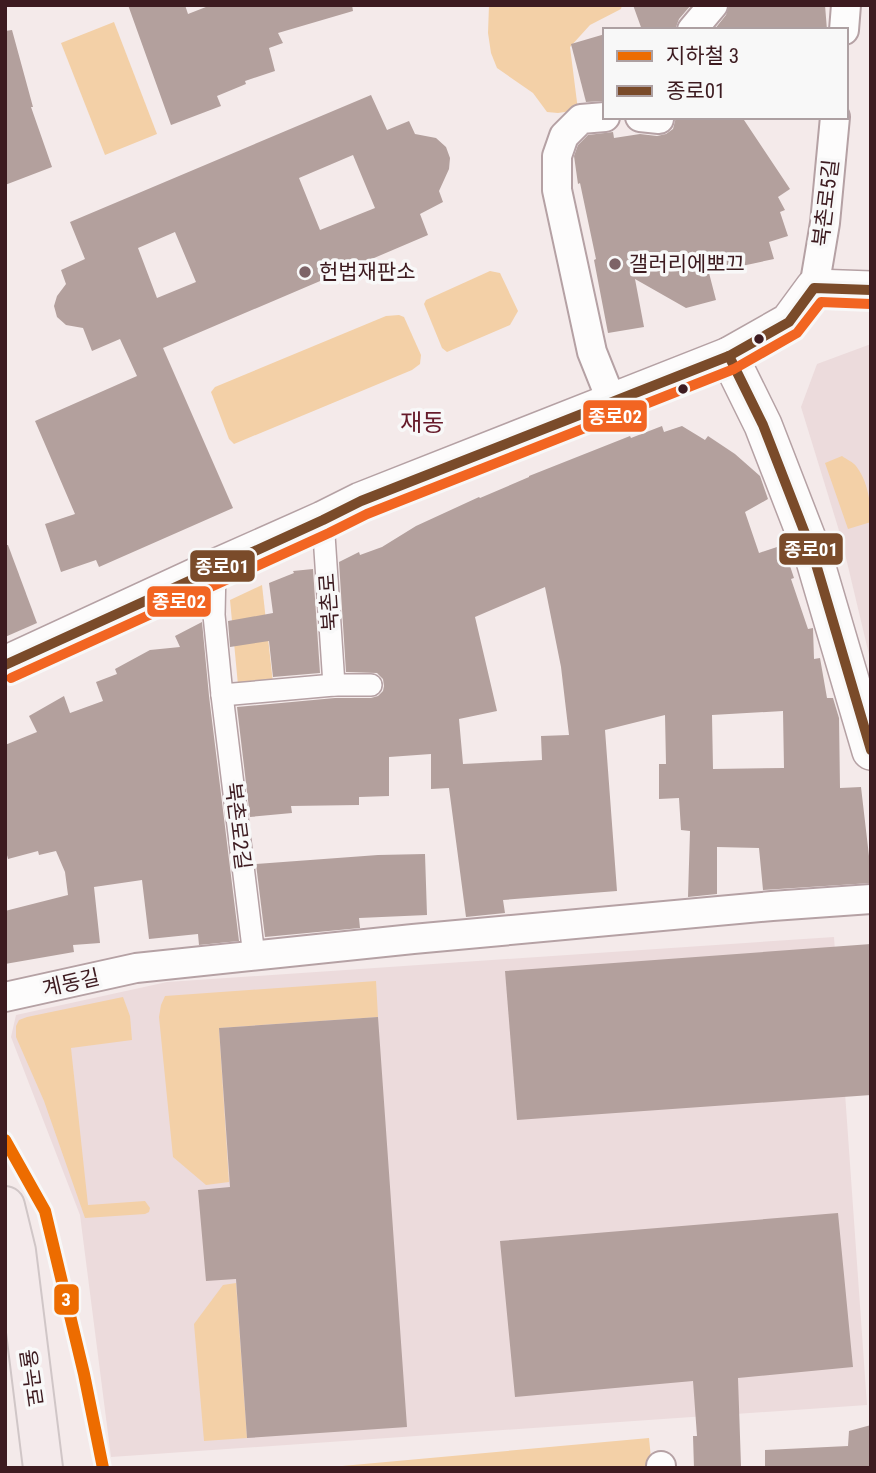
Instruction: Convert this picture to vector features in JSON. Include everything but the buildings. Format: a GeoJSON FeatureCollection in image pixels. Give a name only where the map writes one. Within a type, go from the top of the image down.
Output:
{"type":"FeatureCollection","features":[{"type":"Feature","properties":{"kind":"main road","name":"율곡로"},"geometry":{"type":"LineString","coordinates":[[5,1206],[16,1251],[43,1468]]}},
{"type":"Feature","properties":{"kind":"street"},"geometry":{"type":"LineString","coordinates":[[694,28],[713,5]]}},
{"type":"Feature","properties":{"kind":"street"},"geometry":{"type":"LineString","coordinates":[[844,28],[846,5]]}},
{"type":"Feature","properties":{"kind":"street"},"geometry":{"type":"LineString","coordinates":[[603,117],[580,119],[564,136],[558,156],[557,190],[592,352],[612,401]]}},
{"type":"Feature","properties":{"kind":"street","name":"북촌로5길"},"geometry":{"type":"LineString","coordinates":[[814,288],[825,223],[835,119]]}},
{"type":"Feature","properties":{"kind":"street"},"geometry":{"type":"LineString","coordinates":[[5,665],[361,501],[729,356],[789,322],[814,288],[871,290]]}},
{"type":"Feature","properties":{"kind":"street"},"geometry":{"type":"LineString","coordinates":[[729,356],[764,425],[813,554],[871,751]]}},
{"type":"Feature","properties":{"kind":"street","name":"북촌로"},"geometry":{"type":"LineString","coordinates":[[323,520],[334,685]]}},
{"type":"Feature","properties":{"kind":"street","name":"북촌로2길"},"geometry":{"type":"LineString","coordinates":[[215,568],[214,615],[222,695],[254,956]]}},
{"type":"Feature","properties":{"kind":"street"},"geometry":{"type":"LineString","coordinates":[[222,695],[334,685],[371,685]]}},
{"type":"Feature","properties":{"kind":"street","name":"계동길"},"geometry":{"type":"LineString","coordinates":[[5,997],[136,968],[772,906],[871,899]]}},
{"type":"Feature","properties":{"kind":"shaded area"},"geometry":{"type":"Polygon","coordinates":[[[489,5],[622,5],[621,9],[590,25],[570,47],[578,110],[547,112],[533,93],[497,68],[488,33],[489,5]]]}},
{"type":"Feature","properties":{"kind":"shaded area"},"geometry":{"type":"Polygon","coordinates":[[[114,22],[157,134],[105,155],[61,43],[114,22]]]}},
{"type":"Feature","properties":{"kind":"shaded area"},"geometry":{"type":"Polygon","coordinates":[[[490,271],[500,273],[518,311],[510,325],[447,352],[442,348],[424,304],[426,300],[490,271]]]}},
{"type":"Feature","properties":{"kind":"shaded area"},"geometry":{"type":"Polygon","coordinates":[[[386,316],[404,317],[421,355],[420,364],[412,370],[234,444],[229,439],[211,392],[215,387],[386,316]]]}},
{"type":"Feature","properties":{"kind":"shaded area"},"geometry":{"type":"Polygon","coordinates":[[[871,344],[871,663],[841,537],[801,407],[817,364],[871,344]]]}},
{"type":"Feature","properties":{"kind":"shaded area"},"geometry":{"type":"Polygon","coordinates":[[[842,456],[860,472],[870,508],[871,522],[848,529],[825,463],[842,456]]]}},
{"type":"Feature","properties":{"kind":"shaded area"},"geometry":{"type":"Polygon","coordinates":[[[262,585],[273,683],[238,685],[230,600],[262,585]]]}},
{"type":"Feature","properties":{"kind":"shaded area"},"geometry":{"type":"Polygon","coordinates":[[[834,937],[867,1405],[111,1457],[80,1215],[11,1037],[16,1015],[167,982],[834,937]]]}},
{"type":"Feature","properties":{"kind":"shaded area"},"geometry":{"type":"Polygon","coordinates":[[[376,981],[378,1017],[219,1028],[229,1182],[206,1185],[173,1157],[159,1017],[165,996],[376,981]]]}},
{"type":"Feature","properties":{"kind":"shaded area"},"geometry":{"type":"Polygon","coordinates":[[[123,997],[130,1016],[132,1040],[71,1048],[88,1205],[145,1201],[150,1208],[145,1214],[85,1218],[44,1101],[16,1037],[16,1026],[19,1020],[27,1017],[123,997]]]}},
{"type":"Feature","properties":{"kind":"shaded area"},"geometry":{"type":"Polygon","coordinates":[[[236,1283],[247,1438],[204,1441],[194,1324],[223,1285],[236,1283]]]}},
{"type":"Feature","properties":{"kind":"shaded area"},"geometry":{"type":"Polygon","coordinates":[[[649,1438],[652,1468],[320,1468],[649,1438]]]}},
{"type":"Feature","properties":{"kind":"metro line","name":"3"},"geometry":{"type":"LineString","coordinates":[[5,1140],[45,1211],[84,1374],[103,1468]]}},
{"type":"Feature","properties":{"kind":"transit line","name":"종로01"},"geometry":{"type":"LineString","coordinates":[[5,665],[361,501],[729,356],[789,322],[814,288],[871,290]]}},
{"type":"Feature","properties":{"kind":"transit line","name":"종로02"},"geometry":{"type":"LineString","coordinates":[[11,678],[367,514],[734,369],[797,333],[821,302],[871,304]]}},
{"type":"Feature","properties":{"kind":"transit line","name":"종로01"},"geometry":{"type":"LineString","coordinates":[[729,356],[763,425],[813,554],[871,750]]}},
{"type":"Feature","properties":{"kind":"place","name":"갤러리에뽀끄"},"geometry":{"type":"Point","coordinates":[615,264]}},
{"type":"Feature","properties":{"kind":"place","name":"헌법재판소"},"geometry":{"type":"Point","coordinates":[305,272]}},
{"type":"Feature","properties":{"kind":"district","name":"재동"},"geometry":{"type":"Point","coordinates":[422,423]}}]}
